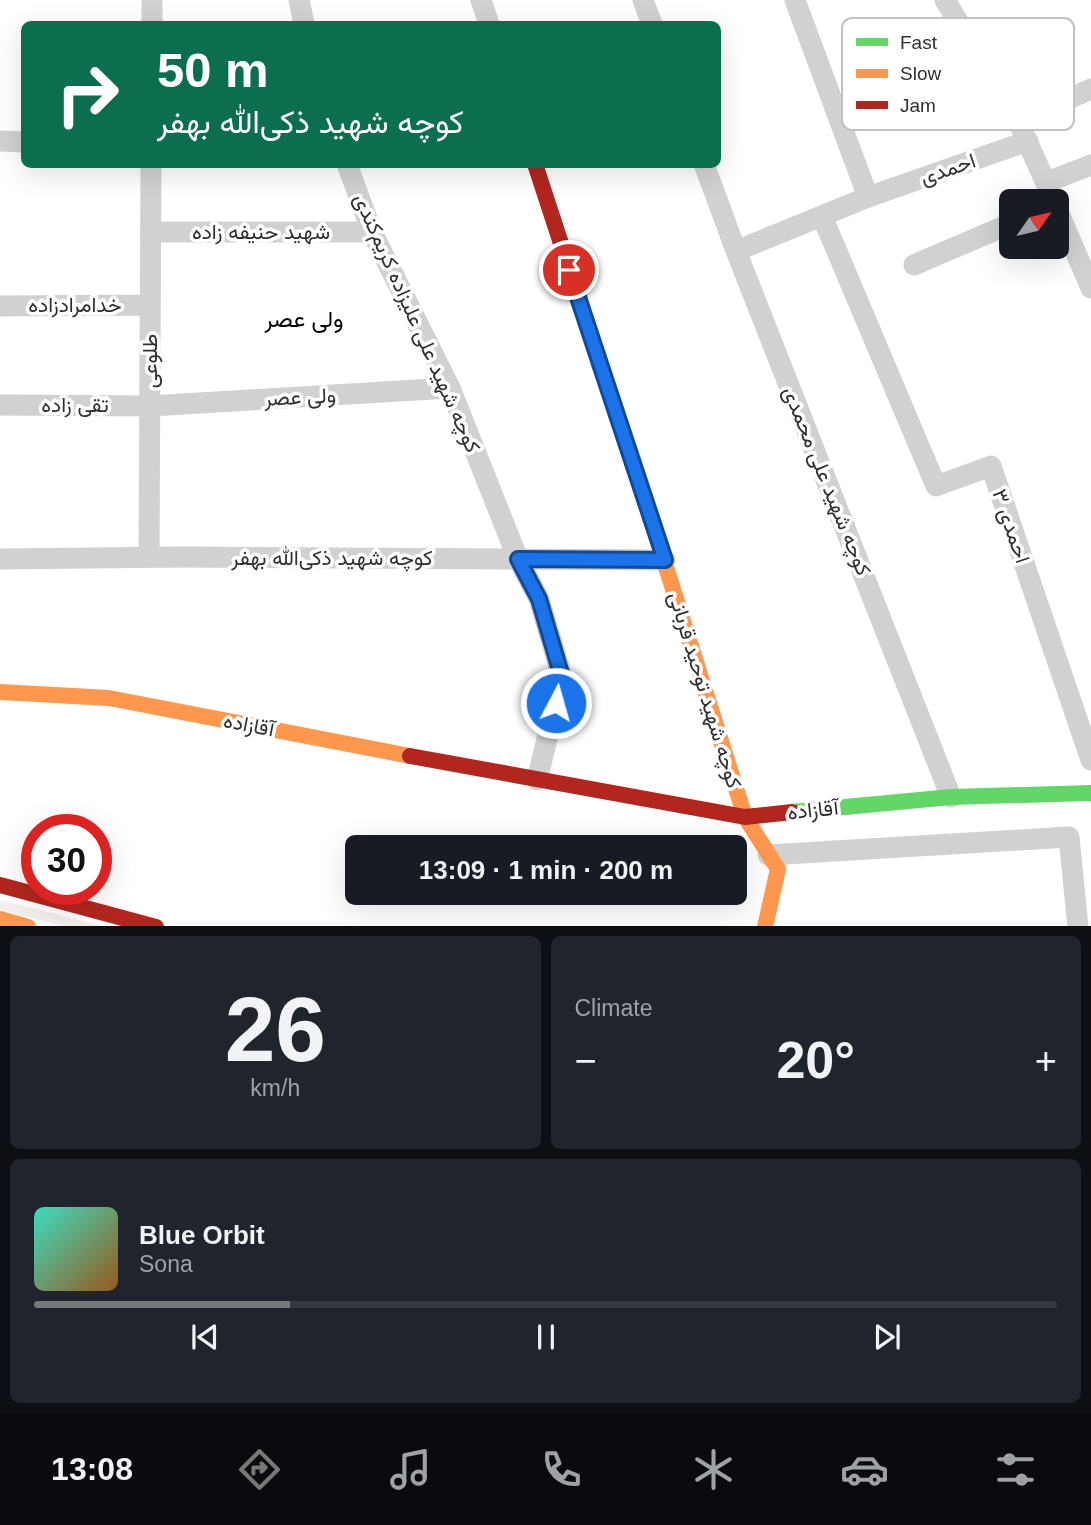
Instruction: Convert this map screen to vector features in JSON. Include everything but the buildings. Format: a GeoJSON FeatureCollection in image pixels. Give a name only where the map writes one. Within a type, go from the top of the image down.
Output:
{"type":"FeatureCollection","features":[{"type":"Feature","properties":{"kind":"street"},"geometry":{"type":"LineString","coordinates":[[152,0],[152,21]]}},
{"type":"Feature","properties":{"kind":"street"},"geometry":{"type":"LineString","coordinates":[[299,0],[303,21]]}},
{"type":"Feature","properties":{"kind":"street"},"geometry":{"type":"LineString","coordinates":[[481,0],[488,21]]}},
{"type":"Feature","properties":{"kind":"street"},"geometry":{"type":"LineString","coordinates":[[643,0],[651,21]]}},
{"type":"Feature","properties":{"kind":"street"},"geometry":{"type":"LineString","coordinates":[[794,0],[842,130]]}},
{"type":"Feature","properties":{"kind":"street"},"geometry":{"type":"LineString","coordinates":[[945,0],[956,18]]}},
{"type":"Feature","properties":{"kind":"street"},"geometry":{"type":"LineString","coordinates":[[1074,96],[1091,89]]}},
{"type":"Feature","properties":{"kind":"street"},"geometry":{"type":"LineString","coordinates":[[842,130],[867,197]]}},
{"type":"Feature","properties":{"kind":"street"},"geometry":{"type":"LineString","coordinates":[[1022,130],[1049,189]]}},
{"type":"Feature","properties":{"kind":"street"},"geometry":{"type":"LineString","coordinates":[[0,141],[21,142]]}},
{"type":"Feature","properties":{"kind":"street","name":"احمدی"},"geometry":{"type":"LineString","coordinates":[[736,251],[867,197],[1028,141]]}},
{"type":"Feature","properties":{"kind":"street"},"geometry":{"type":"LineString","coordinates":[[1053,189],[1091,165]]}},
{"type":"Feature","properties":{"kind":"street","name":"طلوعی"},"geometry":{"type":"LineString","coordinates":[[149,557],[151,168]]}},
{"type":"Feature","properties":{"kind":"street","name":"کوچه شهید علی علیزاده کریم‌کندی"},"geometry":{"type":"LineString","coordinates":[[348,168],[372,232],[450,388],[518,559]]}},
{"type":"Feature","properties":{"kind":"street","name":"کوچه شهید توحید قربانی"},"geometry":{"type":"LineString","coordinates":[[536,168],[665,560],[744,817],[768,855]]}},
{"type":"Feature","properties":{"kind":"street","name":"کوچه شهید علی محمدی"},"geometry":{"type":"LineString","coordinates":[[705,168],[951,797]]}},
{"type":"Feature","properties":{"kind":"street","name":"احمدی ۳"},"geometry":{"type":"LineString","coordinates":[[822,216],[936,486],[991,466],[1091,760]]}},
{"type":"Feature","properties":{"kind":"street"},"geometry":{"type":"LineString","coordinates":[[914,265],[999,229]]}},
{"type":"Feature","properties":{"kind":"street","name":"شهید حنیفه زاده"},"geometry":{"type":"LineString","coordinates":[[151,232],[372,232]]}},
{"type":"Feature","properties":{"kind":"street"},"geometry":{"type":"LineString","coordinates":[[1069,237],[1091,288]]}},
{"type":"Feature","properties":{"kind":"street","name":"خدامرادزاده"},"geometry":{"type":"LineString","coordinates":[[0,306],[150,305]]}},
{"type":"Feature","properties":{"kind":"street","name":"ولی عصر"},"geometry":{"type":"LineString","coordinates":[[150,406],[450,388]]}},
{"type":"Feature","properties":{"kind":"street","name":"تقی زاده"},"geometry":{"type":"LineString","coordinates":[[0,405],[150,406]]}},
{"type":"Feature","properties":{"kind":"street","name":"کوچه شهید ذکی‌الله بهفر"},"geometry":{"type":"LineString","coordinates":[[0,559],[149,557],[665,560]]}},
{"type":"Feature","properties":{"kind":"street"},"geometry":{"type":"LineString","coordinates":[[518,559],[539,599],[562,677],[537,780]]}},
{"type":"Feature","properties":{"kind":"street","name":"آقازاده"},"geometry":{"type":"LineString","coordinates":[[0,692],[109,698],[744,817],[951,797],[1091,793]]}},
{"type":"Feature","properties":{"kind":"street"},"geometry":{"type":"LineString","coordinates":[[768,855],[1069,838],[1078,926]]}},
{"type":"Feature","properties":{"kind":"street"},"geometry":{"type":"LineString","coordinates":[[765,926],[778,869],[768,855]]}},
{"type":"Feature","properties":{"kind":"street"},"geometry":{"type":"LineString","coordinates":[[0,885],[156,926]]}},
{"type":"Feature","properties":{"kind":"street"},"geometry":{"type":"LineString","coordinates":[[0,919],[28,926]]}},
{"type":"Feature","properties":{"kind":"shaded area"},"geometry":{"type":"Polygon","coordinates":[[[0,900],[103,926],[63,926],[0,910],[0,900]]]}},
{"type":"Feature","properties":{"kind":"traffic: fast"},"geometry":{"type":"LineString","coordinates":[[792,812],[951,797],[1091,793]]}},
{"type":"Feature","properties":{"kind":"traffic: slow"},"geometry":{"type":"LineString","coordinates":[[641,488],[745,817],[778,869],[765,926]]}},
{"type":"Feature","properties":{"kind":"traffic: slow"},"geometry":{"type":"LineString","coordinates":[[0,692],[109,698],[410,756]]}},
{"type":"Feature","properties":{"kind":"traffic: slow"},"geometry":{"type":"LineString","coordinates":[[0,919],[24,926]]}},
{"type":"Feature","properties":{"kind":"traffic: jam"},"geometry":{"type":"LineString","coordinates":[[536,168],[641,488]]}},
{"type":"Feature","properties":{"kind":"traffic: jam"},"geometry":{"type":"LineString","coordinates":[[410,756],[745,817],[792,812]]}},
{"type":"Feature","properties":{"kind":"traffic: jam"},"geometry":{"type":"LineString","coordinates":[[0,885],[152,926]]}},
{"type":"Feature","properties":{"kind":"district","name":"ولی عصر"},"geometry":{"type":"Point","coordinates":[304,319]}},
{"type":"Feature","properties":{"kind":"route"},"geometry":{"type":"LineString","coordinates":[[556,703],[562,677],[539,599],[518,559],[665,560],[569,270]]}}]}
